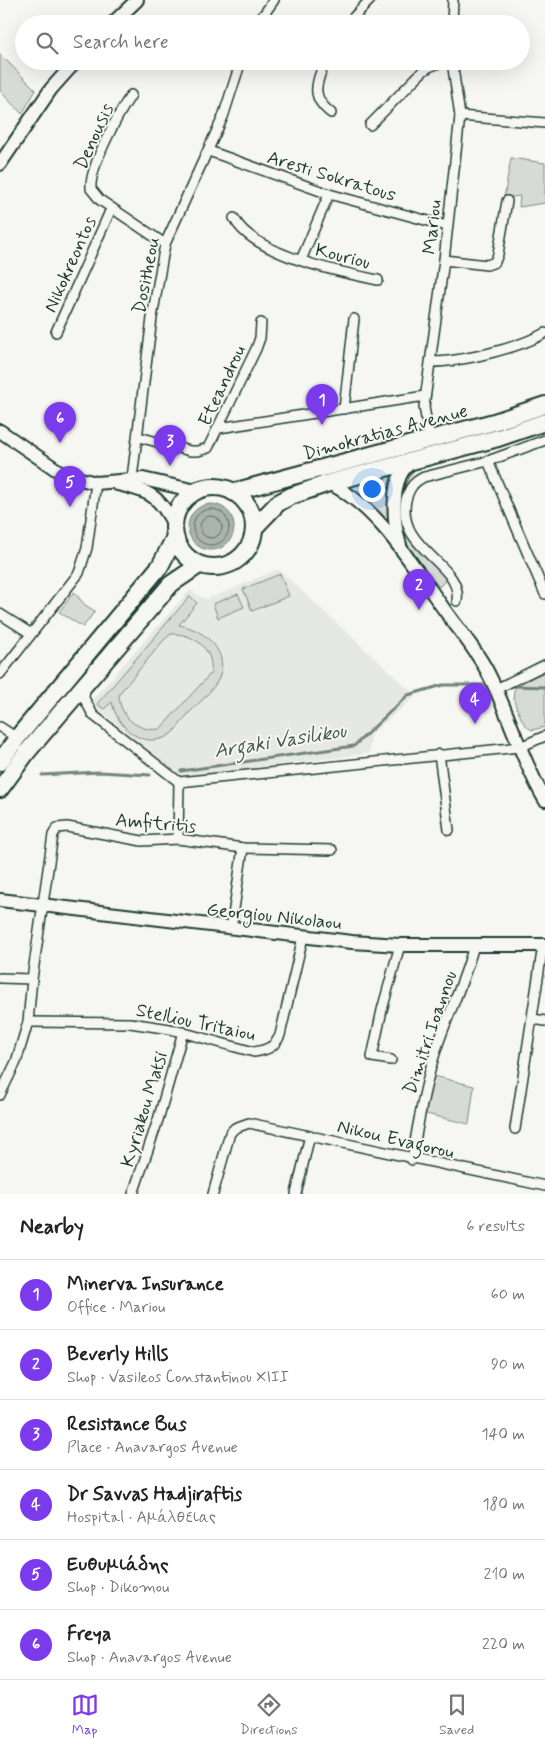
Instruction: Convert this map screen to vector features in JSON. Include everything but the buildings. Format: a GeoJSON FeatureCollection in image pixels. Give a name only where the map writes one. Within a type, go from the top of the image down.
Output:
{"type":"FeatureCollection","features":[{"type":"Feature","properties":{"kind":"highway","name":"Dimokratias Avenue"},"geometry":{"type":"LineString","coordinates":[[233,492],[519,416],[545,405]]}},
{"type":"Feature","properties":{"kind":"highway","name":"Dimokratias Avenue"},"geometry":{"type":"LineString","coordinates":[[255,527],[278,503],[291,496],[329,483],[516,433],[545,422]]}},
{"type":"Feature","properties":{"kind":"highway"},"geometry":{"type":"LineString","coordinates":[[0,762],[17,738],[160,566],[174,531],[177,512],[185,499],[196,491],[217,487],[233,492],[249,506],[255,527],[253,540],[247,552],[237,561],[219,567],[199,565],[184,554],[174,531]]}},
{"type":"Feature","properties":{"kind":"highway"},"geometry":{"type":"LineString","coordinates":[[0,789],[27,752],[171,584],[199,565]]}},
{"type":"Feature","properties":{"kind":"street"},"geometry":{"type":"LineString","coordinates":[[121,15],[137,0]]}},
{"type":"Feature","properties":{"kind":"street"},"geometry":{"type":"LineString","coordinates":[[263,15],[274,0]]}},
{"type":"Feature","properties":{"kind":"street"},"geometry":{"type":"LineString","coordinates":[[356,15],[370,0]]}},
{"type":"Feature","properties":{"kind":"street"},"geometry":{"type":"LineString","coordinates":[[452,15],[453,0]]}},
{"type":"Feature","properties":{"kind":"street"},"geometry":{"type":"LineString","coordinates":[[0,164],[51,89],[68,70]]}},
{"type":"Feature","properties":{"kind":"street","name":"Dositheou"},"geometry":{"type":"LineString","coordinates":[[132,478],[139,437],[152,318],[164,244],[209,151],[223,117],[238,70]]}},
{"type":"Feature","properties":{"kind":"street"},"geometry":{"type":"LineString","coordinates":[[322,70],[317,86],[317,94],[320,105],[331,113]]}},
{"type":"Feature","properties":{"kind":"street"},"geometry":{"type":"LineString","coordinates":[[370,125],[424,70]]}},
{"type":"Feature","properties":{"kind":"street","name":"Mariou"},"geometry":{"type":"LineString","coordinates":[[430,440],[424,415],[460,116],[453,70]]}},
{"type":"Feature","properties":{"kind":"street","name":"Denousis"},"geometry":{"type":"LineString","coordinates":[[131,94],[94,168],[90,183],[93,193],[111,208],[164,244]]}},
{"type":"Feature","properties":{"kind":"street"},"geometry":{"type":"LineString","coordinates":[[460,116],[545,123]]}},
{"type":"Feature","properties":{"kind":"street","name":"Aresti Sokratous"},"geometry":{"type":"LineString","coordinates":[[209,151],[279,178],[329,194],[447,226]]}},
{"type":"Feature","properties":{"kind":"street","name":"Kouriou"},"geometry":{"type":"LineString","coordinates":[[301,260],[329,194]]}},
{"type":"Feature","properties":{"kind":"street"},"geometry":{"type":"LineString","coordinates":[[444,260],[487,265],[495,262],[507,201]]}},
{"type":"Feature","properties":{"kind":"street","name":"Nikokreontos"},"geometry":{"type":"LineString","coordinates":[[56,332],[111,208]]}},
{"type":"Feature","properties":{"kind":"street","name":"Kouriou"},"geometry":{"type":"LineString","coordinates":[[234,218],[239,227],[252,239],[322,268],[378,280]]}},
{"type":"Feature","properties":{"kind":"street"},"geometry":{"type":"LineString","coordinates":[[344,409],[354,319]]}},
{"type":"Feature","properties":{"kind":"street","name":"Eteandrou"},"geometry":{"type":"LineString","coordinates":[[139,437],[198,451],[208,448],[220,428],[258,344],[261,323]]}},
{"type":"Feature","properties":{"kind":"street"},"geometry":{"type":"LineString","coordinates":[[431,362],[463,359],[518,344],[545,333]]}},
{"type":"Feature","properties":{"kind":"street"},"geometry":{"type":"LineString","coordinates":[[220,428],[426,396]]}},
{"type":"Feature","properties":{"kind":"street"},"geometry":{"type":"LineString","coordinates":[[0,431],[60,472],[103,483],[145,490],[158,499],[174,531]]}},
{"type":"Feature","properties":{"kind":"street"},"geometry":{"type":"LineString","coordinates":[[457,602],[458,594],[452,580],[411,534],[406,516],[407,498],[412,484],[424,477],[488,460],[545,440]]}},
{"type":"Feature","properties":{"kind":"street"},"geometry":{"type":"LineString","coordinates":[[488,460],[545,594]]}},
{"type":"Feature","properties":{"kind":"street"},"geometry":{"type":"LineString","coordinates":[[400,548],[394,527],[394,512],[401,472],[414,461]]}},
{"type":"Feature","properties":{"kind":"street"},"geometry":{"type":"LineString","coordinates":[[103,483],[132,478],[155,480],[196,491]]}},
{"type":"Feature","properties":{"kind":"street"},"geometry":{"type":"LineString","coordinates":[[0,674],[30,633],[79,573],[103,483]]}},
{"type":"Feature","properties":{"kind":"street"},"geometry":{"type":"LineString","coordinates":[[329,483],[357,501],[400,548],[480,660],[496,689],[529,771],[545,800]]}},
{"type":"Feature","properties":{"kind":"street"},"geometry":{"type":"LineString","coordinates":[[0,614],[30,633]]}},
{"type":"Feature","properties":{"kind":"street"},"geometry":{"type":"LineString","coordinates":[[496,689],[545,665]]}},
{"type":"Feature","properties":{"kind":"street"},"geometry":{"type":"LineString","coordinates":[[85,684],[84,698],[92,715],[179,782],[520,747],[545,736]]}},
{"type":"Feature","properties":{"kind":"street"},"geometry":{"type":"LineString","coordinates":[[0,727],[17,738]]}},
{"type":"Feature","properties":{"kind":"street"},"geometry":{"type":"LineString","coordinates":[[439,754],[449,830]]}},
{"type":"Feature","properties":{"kind":"street"},"geometry":{"type":"LineString","coordinates":[[178,839],[179,782]]}},
{"type":"Feature","properties":{"kind":"street","name":"Amfitritis"},"geometry":{"type":"LineString","coordinates":[[41,906],[53,835],[57,828],[67,827],[142,841],[178,839],[243,848],[332,850]]}},
{"type":"Feature","properties":{"kind":"street"},"geometry":{"type":"LineString","coordinates":[[232,930],[243,848]]}},
{"type":"Feature","properties":{"kind":"street","name":"Georgiou Nikolaou"},"geometry":{"type":"LineString","coordinates":[[0,900],[232,930],[302,937],[400,945],[544,945]]}},
{"type":"Feature","properties":{"kind":"street"},"geometry":{"type":"LineString","coordinates":[[0,1095],[16,1062],[28,1022],[41,906]]}},
{"type":"Feature","properties":{"kind":"street","name":"Stelliou Tritaiou"},"geometry":{"type":"LineString","coordinates":[[28,1022],[130,1023],[183,1032],[254,1052],[271,1047],[277,1042],[280,1035],[302,937]]}},
{"type":"Feature","properties":{"kind":"street"},"geometry":{"type":"LineString","coordinates":[[391,1060],[372,1057],[382,1010],[400,945]]}},
{"type":"Feature","properties":{"kind":"street","name":"Dimitri Ioannou"},"geometry":{"type":"LineString","coordinates":[[412,1160],[420,1109],[437,1048],[468,970],[474,945]]}},
{"type":"Feature","properties":{"kind":"street"},"geometry":{"type":"LineString","coordinates":[[515,1128],[544,945]]}},
{"type":"Feature","properties":{"kind":"street"},"geometry":{"type":"LineString","coordinates":[[0,978],[32,978]]}},
{"type":"Feature","properties":{"kind":"street"},"geometry":{"type":"LineString","coordinates":[[533,1019],[545,1021]]}},
{"type":"Feature","properties":{"kind":"street","name":"Kyriakou Matsi"},"geometry":{"type":"LineString","coordinates":[[133,1194],[158,1120],[183,1032]]}},
{"type":"Feature","properties":{"kind":"street","name":"Nikou Evagorou"},"geometry":{"type":"LineString","coordinates":[[213,1194],[228,1139],[235,1128],[241,1125],[256,1124],[412,1160],[545,1186]]}},
{"type":"Feature","properties":{"kind":"street"},"geometry":{"type":"LineString","coordinates":[[296,1194],[310,1135]]}},
{"type":"Feature","properties":{"kind":"street"},"geometry":{"type":"LineString","coordinates":[[534,1184],[535,1194]]}},
{"type":"Feature","properties":{"kind":"shaded area"},"geometry":{"type":"Polygon","coordinates":[[[0,54],[36,90],[22,114],[0,91],[0,54]]]}},
{"type":"Feature","properties":{"kind":"shaded area"},"geometry":{"type":"Polygon","coordinates":[[[511,158],[545,163],[545,203],[519,207],[520,196],[504,198],[511,158]]]}},
{"type":"Feature","properties":{"kind":"shaded area"},"geometry":{"type":"Polygon","coordinates":[[[422,462],[408,479],[404,491],[402,514],[445,576],[444,582],[439,587],[394,534],[344,486],[422,462]]]}},
{"type":"Feature","properties":{"kind":"shaded area"},"geometry":{"type":"Polygon","coordinates":[[[278,569],[416,696],[371,734],[370,753],[187,777],[161,763],[90,702],[190,590],[204,599],[216,596],[278,569]]]}},
{"type":"Feature","properties":{"kind":"shaded area"},"geometry":{"type":"Polygon","coordinates":[[[280,574],[289,596],[252,611],[243,589],[280,574]]]}},
{"type":"Feature","properties":{"kind":"shaded area"},"geometry":{"type":"Polygon","coordinates":[[[74,592],[85,605],[95,611],[83,627],[59,612],[74,592]]]}},
{"type":"Feature","properties":{"kind":"shaded area"},"geometry":{"type":"Polygon","coordinates":[[[238,594],[244,607],[218,618],[213,604],[238,594]]]}},
{"type":"Feature","properties":{"kind":"shaded area"},"geometry":{"type":"Polygon","coordinates":[[[190,596],[197,603],[179,625],[199,632],[208,638],[220,654],[222,664],[215,685],[209,692],[174,731],[158,740],[140,738],[132,733],[119,719],[114,711],[112,702],[104,709],[97,704],[190,596]],[[171,634],[163,641],[119,694],[122,710],[126,716],[144,728],[160,729],[211,673],[211,664],[206,650],[195,640],[179,634],[171,634]]]}},
{"type":"Feature","properties":{"kind":"shaded area"},"geometry":{"type":"Polygon","coordinates":[[[545,672],[545,727],[532,730],[522,720],[514,702],[515,689],[523,681],[545,672]]]}},
{"type":"Feature","properties":{"kind":"shaded area"},"geometry":{"type":"Polygon","coordinates":[[[434,1076],[474,1086],[469,1124],[422,1113],[434,1076]]]}},
{"type":"Feature","properties":{"kind":"water"},"geometry":{"type":"Polygon","coordinates":[[[211,504],[224,508],[230,514],[234,527],[230,540],[224,546],[211,550],[198,546],[192,540],[188,527],[192,514],[198,508],[211,504]]]}},
{"type":"Feature","properties":{"kind":"waterway","name":"Argaki Vasilikou"},"geometry":{"type":"LineString","coordinates":[[181,771],[354,746],[408,695],[443,685],[483,685]]}},
{"type":"Feature","properties":{"kind":"waterway","name":"Argaki Vasilikou"},"geometry":{"type":"LineString","coordinates":[[513,686],[545,687]]}},
{"type":"Feature","properties":{"kind":"waterway","name":"Argaki Vasilikou"},"geometry":{"type":"LineString","coordinates":[[42,775],[100,772],[150,775]]}},
{"type":"Feature","properties":{"kind":"place","name":"Minerva Insurance"},"geometry":{"type":"Point","coordinates":[322,425]}},
{"type":"Feature","properties":{"kind":"place","name":"Freya"},"geometry":{"type":"Point","coordinates":[60,443]}},
{"type":"Feature","properties":{"kind":"place","name":"Resistance Bus"},"geometry":{"type":"Point","coordinates":[170,466]}},
{"type":"Feature","properties":{"kind":"place","name":"Ευθυμιάδης"},"geometry":{"type":"Point","coordinates":[70,507]}},
{"type":"Feature","properties":{"kind":"place","name":"Beverly Hills"},"geometry":{"type":"Point","coordinates":[419,610]}},
{"type":"Feature","properties":{"kind":"place","name":"Dr Savvas Hadjiraftis"},"geometry":{"type":"Point","coordinates":[475,724]}}]}
